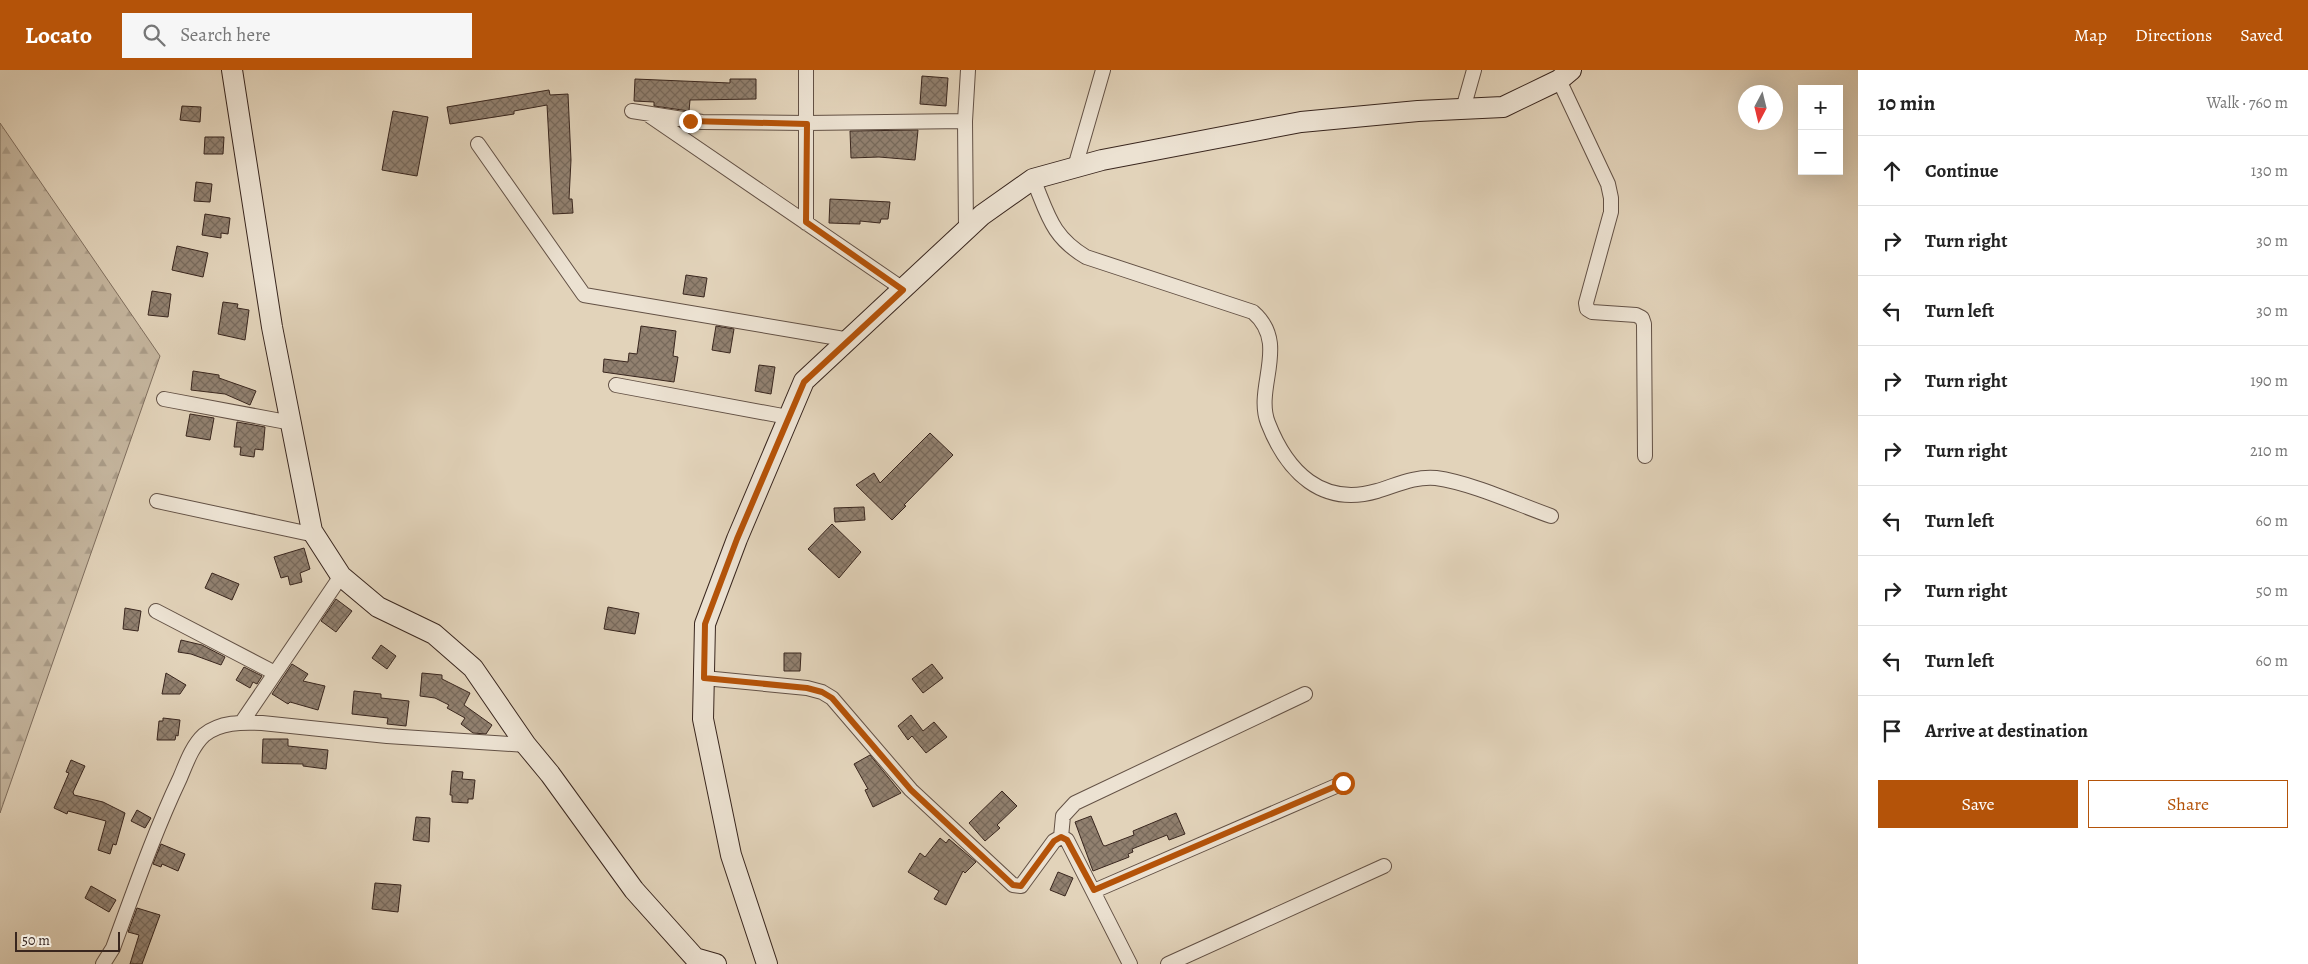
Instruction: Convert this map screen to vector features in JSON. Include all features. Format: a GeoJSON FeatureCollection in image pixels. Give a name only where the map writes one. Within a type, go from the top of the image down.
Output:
{"type":"FeatureCollection","features":[{"type":"Feature","properties":{"kind":"main road"},"geometry":{"type":"LineString","coordinates":[[232,70],[272,327],[312,530],[341,576],[378,607],[434,634],[473,668],[526,745],[550,774],[634,890],[695,958],[716,964]]}},
{"type":"Feature","properties":{"kind":"main road"},"geometry":{"type":"LineString","coordinates":[[767,964],[731,855],[703,719],[705,624],[737,539],[804,382],[982,215],[1033,179],[1102,160],[1301,122],[1418,111],[1503,107],[1565,75]]}},
{"type":"Feature","properties":{"kind":"street"},"geometry":{"type":"LineString","coordinates":[[806,70],[806,222]]}},
{"type":"Feature","properties":{"kind":"street"},"geometry":{"type":"LineString","coordinates":[[966,230],[965,122],[968,70]]}},
{"type":"Feature","properties":{"kind":"street"},"geometry":{"type":"LineString","coordinates":[[1075,167],[1103,70]]}},
{"type":"Feature","properties":{"kind":"street"},"geometry":{"type":"LineString","coordinates":[[1463,109],[1474,70]]}},
{"type":"Feature","properties":{"kind":"street"},"geometry":{"type":"LineString","coordinates":[[1565,75],[1608,184],[1611,198],[1611,212],[1586,302],[1587,309],[1592,312],[1636,315],[1642,318],[1644,324],[1645,456]]}},
{"type":"Feature","properties":{"kind":"street"},"geometry":{"type":"LineString","coordinates":[[903,290],[806,222],[639,112],[702,122],[807,124],[965,122]]}},
{"type":"Feature","properties":{"kind":"street"},"geometry":{"type":"LineString","coordinates":[[478,144],[584,295],[850,340]]}},
{"type":"Feature","properties":{"kind":"street"},"geometry":{"type":"LineString","coordinates":[[1033,179],[1055,231],[1070,247],[1086,257],[1253,312],[1261,318],[1266,326],[1271,355],[1266,402],[1267,420],[1273,437],[1294,469],[1306,480],[1332,493],[1357,495],[1416,478],[1435,478],[1454,482],[1551,516]]}},
{"type":"Feature","properties":{"kind":"street"},"geometry":{"type":"LineString","coordinates":[[616,385],[788,417]]}},
{"type":"Feature","properties":{"kind":"street"},"geometry":{"type":"LineString","coordinates":[[164,399],[292,423]]}},
{"type":"Feature","properties":{"kind":"street"},"geometry":{"type":"LineString","coordinates":[[157,501],[315,535]]}},
{"type":"Feature","properties":{"kind":"street"},"geometry":{"type":"LineString","coordinates":[[242,722],[341,576]]}},
{"type":"Feature","properties":{"kind":"street"},"geometry":{"type":"LineString","coordinates":[[156,611],[275,674]]}},
{"type":"Feature","properties":{"kind":"street"},"geometry":{"type":"LineString","coordinates":[[704,678],[807,688],[822,692],[832,698],[911,790],[1013,885],[1021,886],[1054,841],[1061,837]]}},
{"type":"Feature","properties":{"kind":"street"},"geometry":{"type":"LineString","coordinates":[[1061,837],[1062,816],[1075,803],[1305,694]]}},
{"type":"Feature","properties":{"kind":"street"},"geometry":{"type":"LineString","coordinates":[[103,964],[113,948],[161,818],[194,748],[203,736],[214,729],[242,722],[387,736],[526,745]]}},
{"type":"Feature","properties":{"kind":"street"},"geometry":{"type":"LineString","coordinates":[[1094,890],[1343,783]]}},
{"type":"Feature","properties":{"kind":"street"},"geometry":{"type":"LineString","coordinates":[[1061,837],[1067,840],[1130,964]]}},
{"type":"Feature","properties":{"kind":"street"},"geometry":{"type":"LineString","coordinates":[[1168,964],[1384,866]]}},
{"type":"Feature","properties":{"kind":"green space"},"geometry":{"type":"Polygon","coordinates":[[[0,123],[160,356],[0,813],[0,123]]]}},
{"type":"Feature","properties":{"kind":"building"},"geometry":{"type":"Polygon","coordinates":[[[922,76],[948,78],[946,106],[920,104],[922,76]]]}},
{"type":"Feature","properties":{"kind":"building"},"geometry":{"type":"Polygon","coordinates":[[[635,79],[730,83],[730,79],[756,79],[756,99],[690,100],[689,111],[654,106],[654,102],[634,101],[635,79]]]}},
{"type":"Feature","properties":{"kind":"building"},"geometry":{"type":"Polygon","coordinates":[[[549,90],[550,95],[568,94],[571,160],[569,199],[572,199],[573,213],[553,214],[547,105],[514,111],[514,114],[450,124],[447,107],[549,90]]]}},
{"type":"Feature","properties":{"kind":"building"},"geometry":{"type":"Polygon","coordinates":[[[182,106],[201,107],[200,122],[180,120],[182,106]]]}},
{"type":"Feature","properties":{"kind":"building"},"geometry":{"type":"Polygon","coordinates":[[[393,111],[428,117],[417,176],[382,170],[393,111]]]}},
{"type":"Feature","properties":{"kind":"building"},"geometry":{"type":"Polygon","coordinates":[[[918,130],[915,160],[879,157],[851,158],[850,131],[918,130]]]}},
{"type":"Feature","properties":{"kind":"building"},"geometry":{"type":"Polygon","coordinates":[[[205,137],[224,137],[223,154],[204,154],[205,137]]]}},
{"type":"Feature","properties":{"kind":"building"},"geometry":{"type":"Polygon","coordinates":[[[196,182],[212,184],[210,202],[194,201],[196,182]]]}},
{"type":"Feature","properties":{"kind":"building"},"geometry":{"type":"Polygon","coordinates":[[[830,199],[890,202],[888,219],[881,219],[880,223],[860,221],[860,224],[829,223],[830,199]]]}},
{"type":"Feature","properties":{"kind":"building"},"geometry":{"type":"Polygon","coordinates":[[[205,214],[230,218],[228,234],[221,233],[221,238],[202,235],[205,214]]]}},
{"type":"Feature","properties":{"kind":"building"},"geometry":{"type":"Polygon","coordinates":[[[177,246],[208,253],[203,277],[172,270],[177,246]]]}},
{"type":"Feature","properties":{"kind":"building"},"geometry":{"type":"Polygon","coordinates":[[[686,275],[707,278],[704,297],[683,294],[686,275]]]}},
{"type":"Feature","properties":{"kind":"building"},"geometry":{"type":"Polygon","coordinates":[[[152,291],[171,294],[168,317],[148,315],[152,291]]]}},
{"type":"Feature","properties":{"kind":"building"},"geometry":{"type":"Polygon","coordinates":[[[223,302],[238,304],[237,308],[249,310],[245,340],[218,334],[223,302]]]}},
{"type":"Feature","properties":{"kind":"building"},"geometry":{"type":"Polygon","coordinates":[[[641,326],[676,331],[673,356],[678,357],[674,382],[603,372],[604,359],[628,362],[629,353],[637,354],[641,326]]]}},
{"type":"Feature","properties":{"kind":"building"},"geometry":{"type":"Polygon","coordinates":[[[716,326],[734,329],[730,353],[712,350],[716,326]]]}},
{"type":"Feature","properties":{"kind":"building"},"geometry":{"type":"Polygon","coordinates":[[[759,365],[775,367],[771,394],[755,391],[759,365]]]}},
{"type":"Feature","properties":{"kind":"building"},"geometry":{"type":"Polygon","coordinates":[[[193,371],[219,375],[219,378],[256,391],[250,405],[225,394],[191,390],[193,371]]]}},
{"type":"Feature","properties":{"kind":"building"},"geometry":{"type":"Polygon","coordinates":[[[190,414],[214,418],[210,440],[186,436],[190,414]]]}},
{"type":"Feature","properties":{"kind":"building"},"geometry":{"type":"Polygon","coordinates":[[[237,422],[265,427],[263,450],[255,449],[254,457],[240,455],[241,447],[234,447],[237,422]]]}},
{"type":"Feature","properties":{"kind":"building"},"geometry":{"type":"Polygon","coordinates":[[[930,433],[953,455],[904,505],[906,506],[892,520],[856,485],[874,473],[880,483],[930,433]]]}},
{"type":"Feature","properties":{"kind":"building"},"geometry":{"type":"Polygon","coordinates":[[[864,507],[865,520],[835,522],[834,508],[864,507]]]}},
{"type":"Feature","properties":{"kind":"building"},"geometry":{"type":"Polygon","coordinates":[[[832,524],[861,552],[839,578],[808,549],[832,524]]]}},
{"type":"Feature","properties":{"kind":"building"},"geometry":{"type":"Polygon","coordinates":[[[304,548],[310,569],[300,573],[302,582],[290,585],[288,576],[281,578],[274,557],[304,548]]]}},
{"type":"Feature","properties":{"kind":"building"},"geometry":{"type":"Polygon","coordinates":[[[212,573],[239,584],[232,600],[205,588],[212,573]]]}},
{"type":"Feature","properties":{"kind":"building"},"geometry":{"type":"Polygon","coordinates":[[[336,599],[352,611],[336,632],[321,621],[336,599]]]}},
{"type":"Feature","properties":{"kind":"building"},"geometry":{"type":"Polygon","coordinates":[[[608,607],[639,613],[635,634],[604,629],[608,607]]]}},
{"type":"Feature","properties":{"kind":"building"},"geometry":{"type":"Polygon","coordinates":[[[125,608],[141,611],[138,631],[123,629],[125,608]]]}},
{"type":"Feature","properties":{"kind":"building"},"geometry":{"type":"Polygon","coordinates":[[[181,640],[202,645],[225,657],[221,665],[191,654],[178,652],[181,640]]]}},
{"type":"Feature","properties":{"kind":"building"},"geometry":{"type":"Polygon","coordinates":[[[381,645],[396,656],[387,669],[372,658],[381,645]]]}},
{"type":"Feature","properties":{"kind":"building"},"geometry":{"type":"Polygon","coordinates":[[[784,653],[801,653],[800,671],[784,671],[784,653]]]}},
{"type":"Feature","properties":{"kind":"building"},"geometry":{"type":"Polygon","coordinates":[[[292,664],[308,674],[303,681],[325,686],[318,710],[290,702],[288,704],[272,694],[292,664]]]}},
{"type":"Feature","properties":{"kind":"building"},"geometry":{"type":"Polygon","coordinates":[[[932,664],[943,678],[923,693],[912,679],[932,664]]]}},
{"type":"Feature","properties":{"kind":"building"},"geometry":{"type":"Polygon","coordinates":[[[244,667],[262,676],[257,684],[253,682],[250,688],[236,680],[244,667]]]}},
{"type":"Feature","properties":{"kind":"building"},"geometry":{"type":"Polygon","coordinates":[[[166,673],[186,685],[180,694],[162,694],[166,673]]]}},
{"type":"Feature","properties":{"kind":"building"},"geometry":{"type":"Polygon","coordinates":[[[422,673],[442,675],[442,679],[470,693],[464,705],[492,725],[486,734],[473,733],[461,724],[465,718],[447,708],[449,705],[435,698],[420,696],[422,673]]]}},
{"type":"Feature","properties":{"kind":"building"},"geometry":{"type":"Polygon","coordinates":[[[354,691],[381,694],[381,698],[409,701],[406,726],[387,724],[388,718],[352,714],[354,691]]]}},
{"type":"Feature","properties":{"kind":"building"},"geometry":{"type":"Polygon","coordinates":[[[911,715],[923,731],[934,722],[947,737],[926,753],[912,736],[908,740],[898,726],[911,715]]]}},
{"type":"Feature","properties":{"kind":"building"},"geometry":{"type":"Polygon","coordinates":[[[163,718],[180,720],[178,736],[176,735],[175,740],[157,740],[159,721],[163,721],[163,718]]]}},
{"type":"Feature","properties":{"kind":"building"},"geometry":{"type":"Polygon","coordinates":[[[263,739],[288,739],[288,746],[328,750],[326,769],[303,766],[303,764],[262,763],[263,739]]]}},
{"type":"Feature","properties":{"kind":"building"},"geometry":{"type":"Polygon","coordinates":[[[870,755],[901,793],[873,807],[865,790],[868,789],[854,764],[870,755]]]}},
{"type":"Feature","properties":{"kind":"building"},"geometry":{"type":"Polygon","coordinates":[[[71,760],[85,766],[73,792],[74,795],[103,802],[125,813],[116,845],[113,844],[110,854],[98,850],[106,821],[68,811],[67,814],[54,808],[69,773],[66,772],[71,760]]]}},
{"type":"Feature","properties":{"kind":"building"},"geometry":{"type":"Polygon","coordinates":[[[452,771],[463,772],[462,779],[475,780],[473,799],[468,799],[468,803],[452,802],[452,795],[450,795],[452,771]]]}},
{"type":"Feature","properties":{"kind":"building"},"geometry":{"type":"Polygon","coordinates":[[[1002,791],[1017,806],[997,825],[1000,828],[985,841],[969,823],[1002,791]]]}},
{"type":"Feature","properties":{"kind":"building"},"geometry":{"type":"Polygon","coordinates":[[[137,810],[151,818],[145,828],[131,821],[137,810]]]}},
{"type":"Feature","properties":{"kind":"building"},"geometry":{"type":"Polygon","coordinates":[[[1176,813],[1185,834],[1169,840],[1167,835],[1132,849],[1133,852],[1128,854],[1129,857],[1093,871],[1075,822],[1091,816],[1105,846],[1134,835],[1133,831],[1176,813]]]}},
{"type":"Feature","properties":{"kind":"building"},"geometry":{"type":"Polygon","coordinates":[[[416,817],[430,818],[429,842],[413,840],[416,817]]]}},
{"type":"Feature","properties":{"kind":"building"},"geometry":{"type":"Polygon","coordinates":[[[940,838],[946,843],[949,839],[976,862],[965,873],[963,871],[946,905],[934,899],[939,891],[908,872],[920,853],[925,857],[940,838]]]}},
{"type":"Feature","properties":{"kind":"building"},"geometry":{"type":"Polygon","coordinates":[[[161,844],[185,854],[178,871],[162,864],[161,867],[153,864],[161,844]]]}},
{"type":"Feature","properties":{"kind":"building"},"geometry":{"type":"Polygon","coordinates":[[[1058,872],[1073,878],[1065,896],[1050,890],[1058,872]]]}},
{"type":"Feature","properties":{"kind":"building"},"geometry":{"type":"Polygon","coordinates":[[[375,883],[401,885],[398,912],[372,909],[375,883]]]}},
{"type":"Feature","properties":{"kind":"building"},"geometry":{"type":"Polygon","coordinates":[[[91,886],[116,900],[109,912],[85,898],[91,886]]]}},
{"type":"Feature","properties":{"kind":"building"},"geometry":{"type":"Polygon","coordinates":[[[137,908],[160,915],[142,964],[130,964],[139,935],[128,932],[137,908]]]}},
{"type":"Feature","properties":{"kind":"route"},"geometry":{"type":"LineString","coordinates":[[690,121],[807,124],[806,222],[903,290],[804,382],[737,539],[705,624],[704,678],[807,688],[822,692],[832,698],[911,790],[966,843],[1013,885],[1018,887],[1021,886],[1054,841],[1061,837],[1067,840],[1094,890],[1343,783]]}}]}
